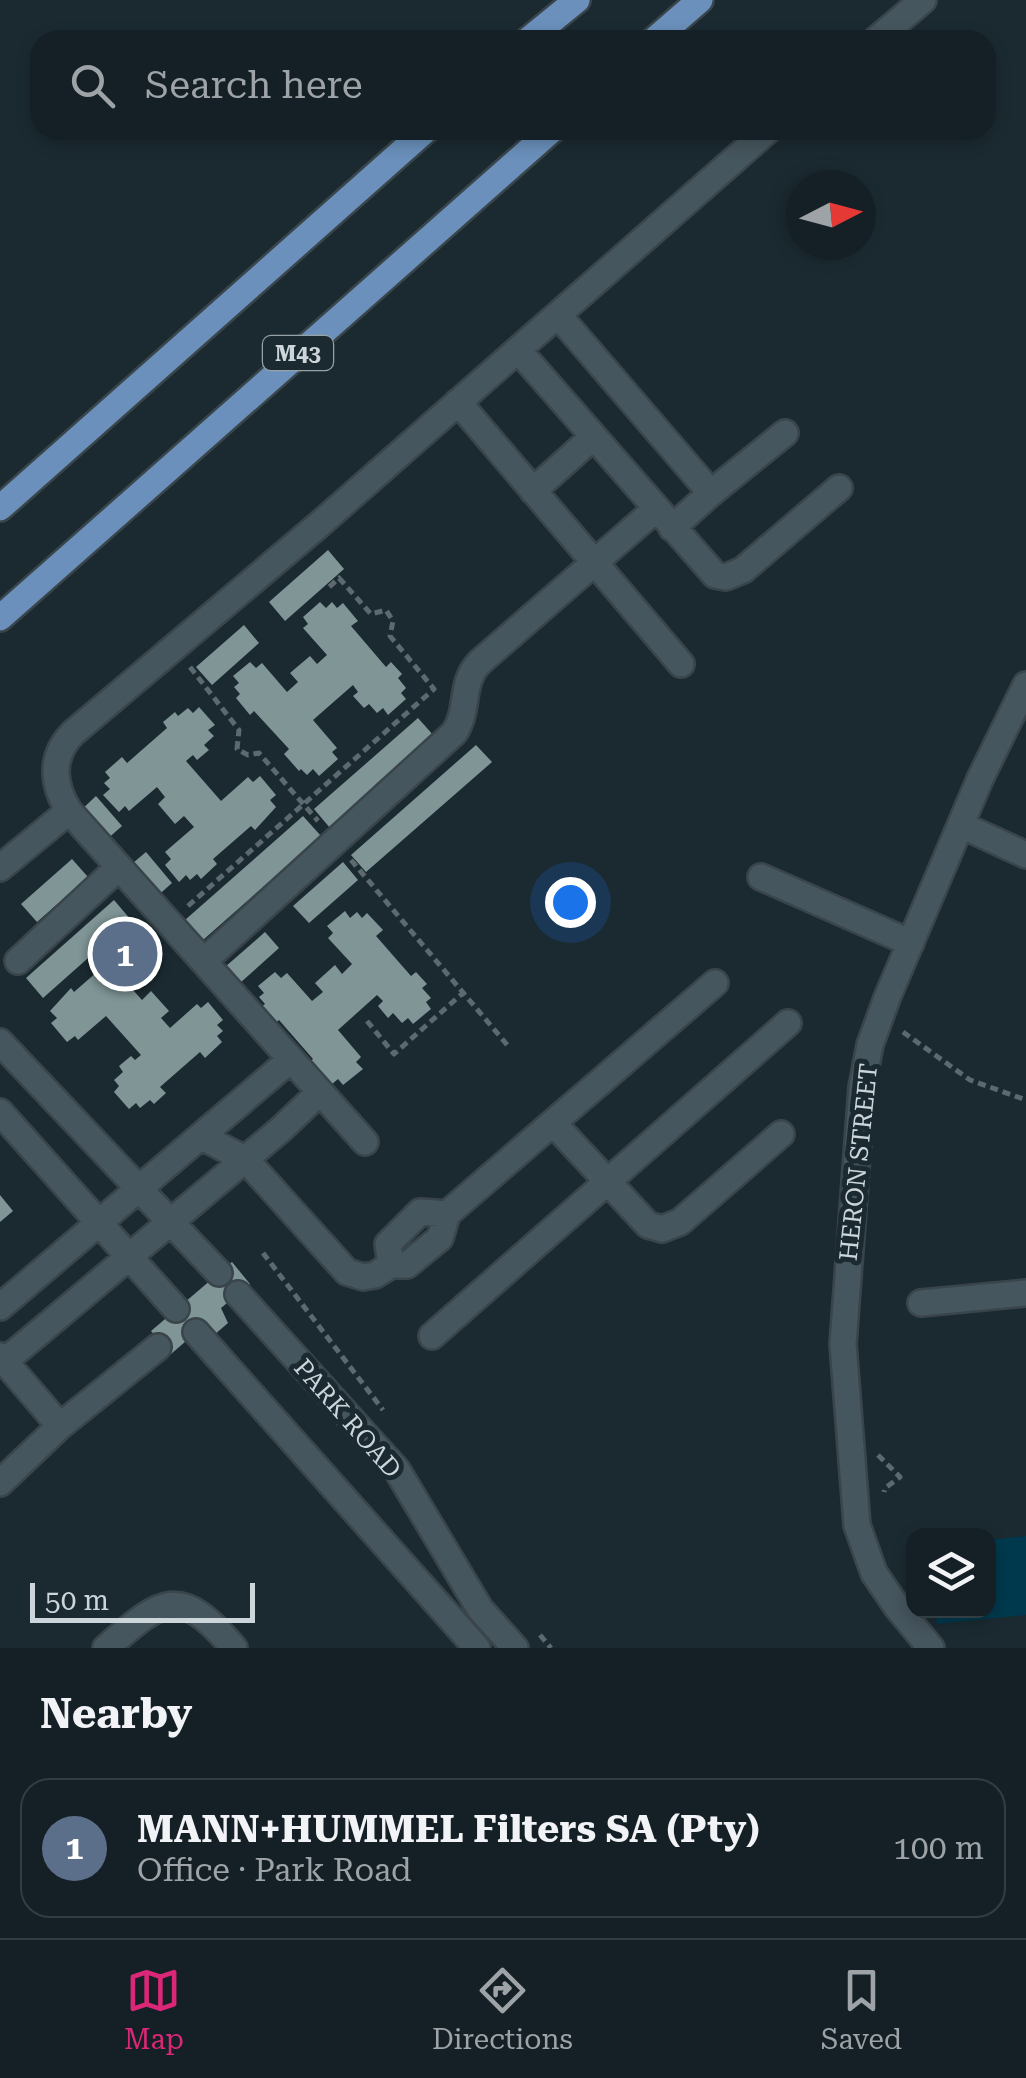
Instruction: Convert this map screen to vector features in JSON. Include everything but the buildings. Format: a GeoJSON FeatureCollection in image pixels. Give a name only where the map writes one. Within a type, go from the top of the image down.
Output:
{"type":"FeatureCollection","features":[{"type":"Feature","properties":{"kind":"main road"},"geometry":{"type":"LineString","coordinates":[[540,30],[576,0]]}},
{"type":"Feature","properties":{"kind":"main road"},"geometry":{"type":"LineString","coordinates":[[666,30],[700,0]]}},
{"type":"Feature","properties":{"kind":"main road"},"geometry":{"type":"LineString","coordinates":[[0,508],[415,140]]}},
{"type":"Feature","properties":{"kind":"main road","name":"M43"},"geometry":{"type":"LineString","coordinates":[[0,618],[541,140]]}},
{"type":"Feature","properties":{"kind":"street"},"geometry":{"type":"LineString","coordinates":[[888,30],[924,0]]}},
{"type":"Feature","properties":{"kind":"street"},"geometry":{"type":"LineString","coordinates":[[365,1142],[69,811],[56,774],[58,751],[73,733],[757,140]]}},
{"type":"Feature","properties":{"kind":"street"},"geometry":{"type":"LineString","coordinates":[[558,315],[712,493]]}},
{"type":"Feature","properties":{"kind":"street"},"geometry":{"type":"LineString","coordinates":[[518,350],[715,575],[743,570],[840,488]]}},
{"type":"Feature","properties":{"kind":"street"},"geometry":{"type":"LineString","coordinates":[[458,402],[681,664]]}},
{"type":"Feature","properties":{"kind":"street"},"geometry":{"type":"LineString","coordinates":[[204,960],[454,733],[464,712],[466,682],[474,668],[594,563],[712,493],[785,433]]}},
{"type":"Feature","properties":{"kind":"street"},"geometry":{"type":"LineString","coordinates":[[533,491],[593,436]]}},
{"type":"Feature","properties":{"kind":"street","name":"HERON STREET"},"geometry":{"type":"LineString","coordinates":[[931,1648],[886,1592],[862,1546],[855,1505],[843,1344],[864,1075],[877,1024],[980,779],[1026,685]]}},
{"type":"Feature","properties":{"kind":"street"},"geometry":{"type":"LineString","coordinates":[[0,868],[69,811]]}},
{"type":"Feature","properties":{"kind":"street"},"geometry":{"type":"LineString","coordinates":[[962,826],[1026,855]]}},
{"type":"Feature","properties":{"kind":"street"},"geometry":{"type":"LineString","coordinates":[[18,961],[119,867]]}},
{"type":"Feature","properties":{"kind":"street"},"geometry":{"type":"LineString","coordinates":[[761,877],[911,943]]}},
{"type":"Feature","properties":{"kind":"street"},"geometry":{"type":"LineString","coordinates":[[202,1137],[245,1159],[347,1272],[362,1277],[375,1275],[391,1265],[407,1265],[440,1238],[448,1214],[715,983]]}},
{"type":"Feature","properties":{"kind":"street"},"geometry":{"type":"LineString","coordinates":[[432,1336],[788,1023]]}},
{"type":"Feature","properties":{"kind":"street"},"geometry":{"type":"LineString","coordinates":[[0,1042],[220,1273]]}},
{"type":"Feature","properties":{"kind":"street"},"geometry":{"type":"LineString","coordinates":[[0,1307],[290,1060]]}},
{"type":"Feature","properties":{"kind":"street"},"geometry":{"type":"LineString","coordinates":[[60,1426],[2,1359],[172,1222],[320,1092]]}},
{"type":"Feature","properties":{"kind":"street"},"geometry":{"type":"LineString","coordinates":[[0,1112],[176,1310]]}},
{"type":"Feature","properties":{"kind":"street"},"geometry":{"type":"LineString","coordinates":[[554,1123],[648,1225],[662,1229],[680,1222],[781,1134]]}},
{"type":"Feature","properties":{"kind":"street","name":"PARK ROAD"},"geometry":{"type":"LineString","coordinates":[[238,1294],[397,1470],[480,1610],[515,1648]]}},
{"type":"Feature","properties":{"kind":"street"},"geometry":{"type":"LineString","coordinates":[[920,1302],[1026,1294]]}},
{"type":"Feature","properties":{"kind":"street"},"geometry":{"type":"LineString","coordinates":[[196,1332],[477,1648]]}},
{"type":"Feature","properties":{"kind":"street"},"geometry":{"type":"LineString","coordinates":[[0,1483],[60,1426],[158,1347]]}},
{"type":"Feature","properties":{"kind":"street"},"geometry":{"type":"LineString","coordinates":[[106,1648],[148,1613],[169,1604],[203,1614],[234,1648]]}},
{"type":"Feature","properties":{"kind":"path"},"geometry":{"type":"LineString","coordinates":[[170,922],[434,688],[390,636],[392,621],[386,610],[371,614],[338,578],[326,590]]}},
{"type":"Feature","properties":{"kind":"path"},"geometry":{"type":"LineString","coordinates":[[367,1021],[394,1054],[464,992]]}},
{"type":"Feature","properties":{"kind":"path"},"geometry":{"type":"LineString","coordinates":[[900,1029],[970,1080],[1026,1100]]}},
{"type":"Feature","properties":{"kind":"path"},"geometry":{"type":"LineString","coordinates":[[875,1452],[900,1477],[884,1488],[884,1500]]}},
{"type":"Feature","properties":{"kind":"shaded area"},"geometry":{"type":"Polygon","coordinates":[[[1026,1536],[1026,1615],[937,1624],[936,1618],[996,1618],[996,1539],[1026,1536]]]}},
{"type":"Feature","properties":{"kind":"place","name":"MANN+HUMMEL Filters SA (Pty)"},"geometry":{"type":"Point","coordinates":[125,954]}}]}
